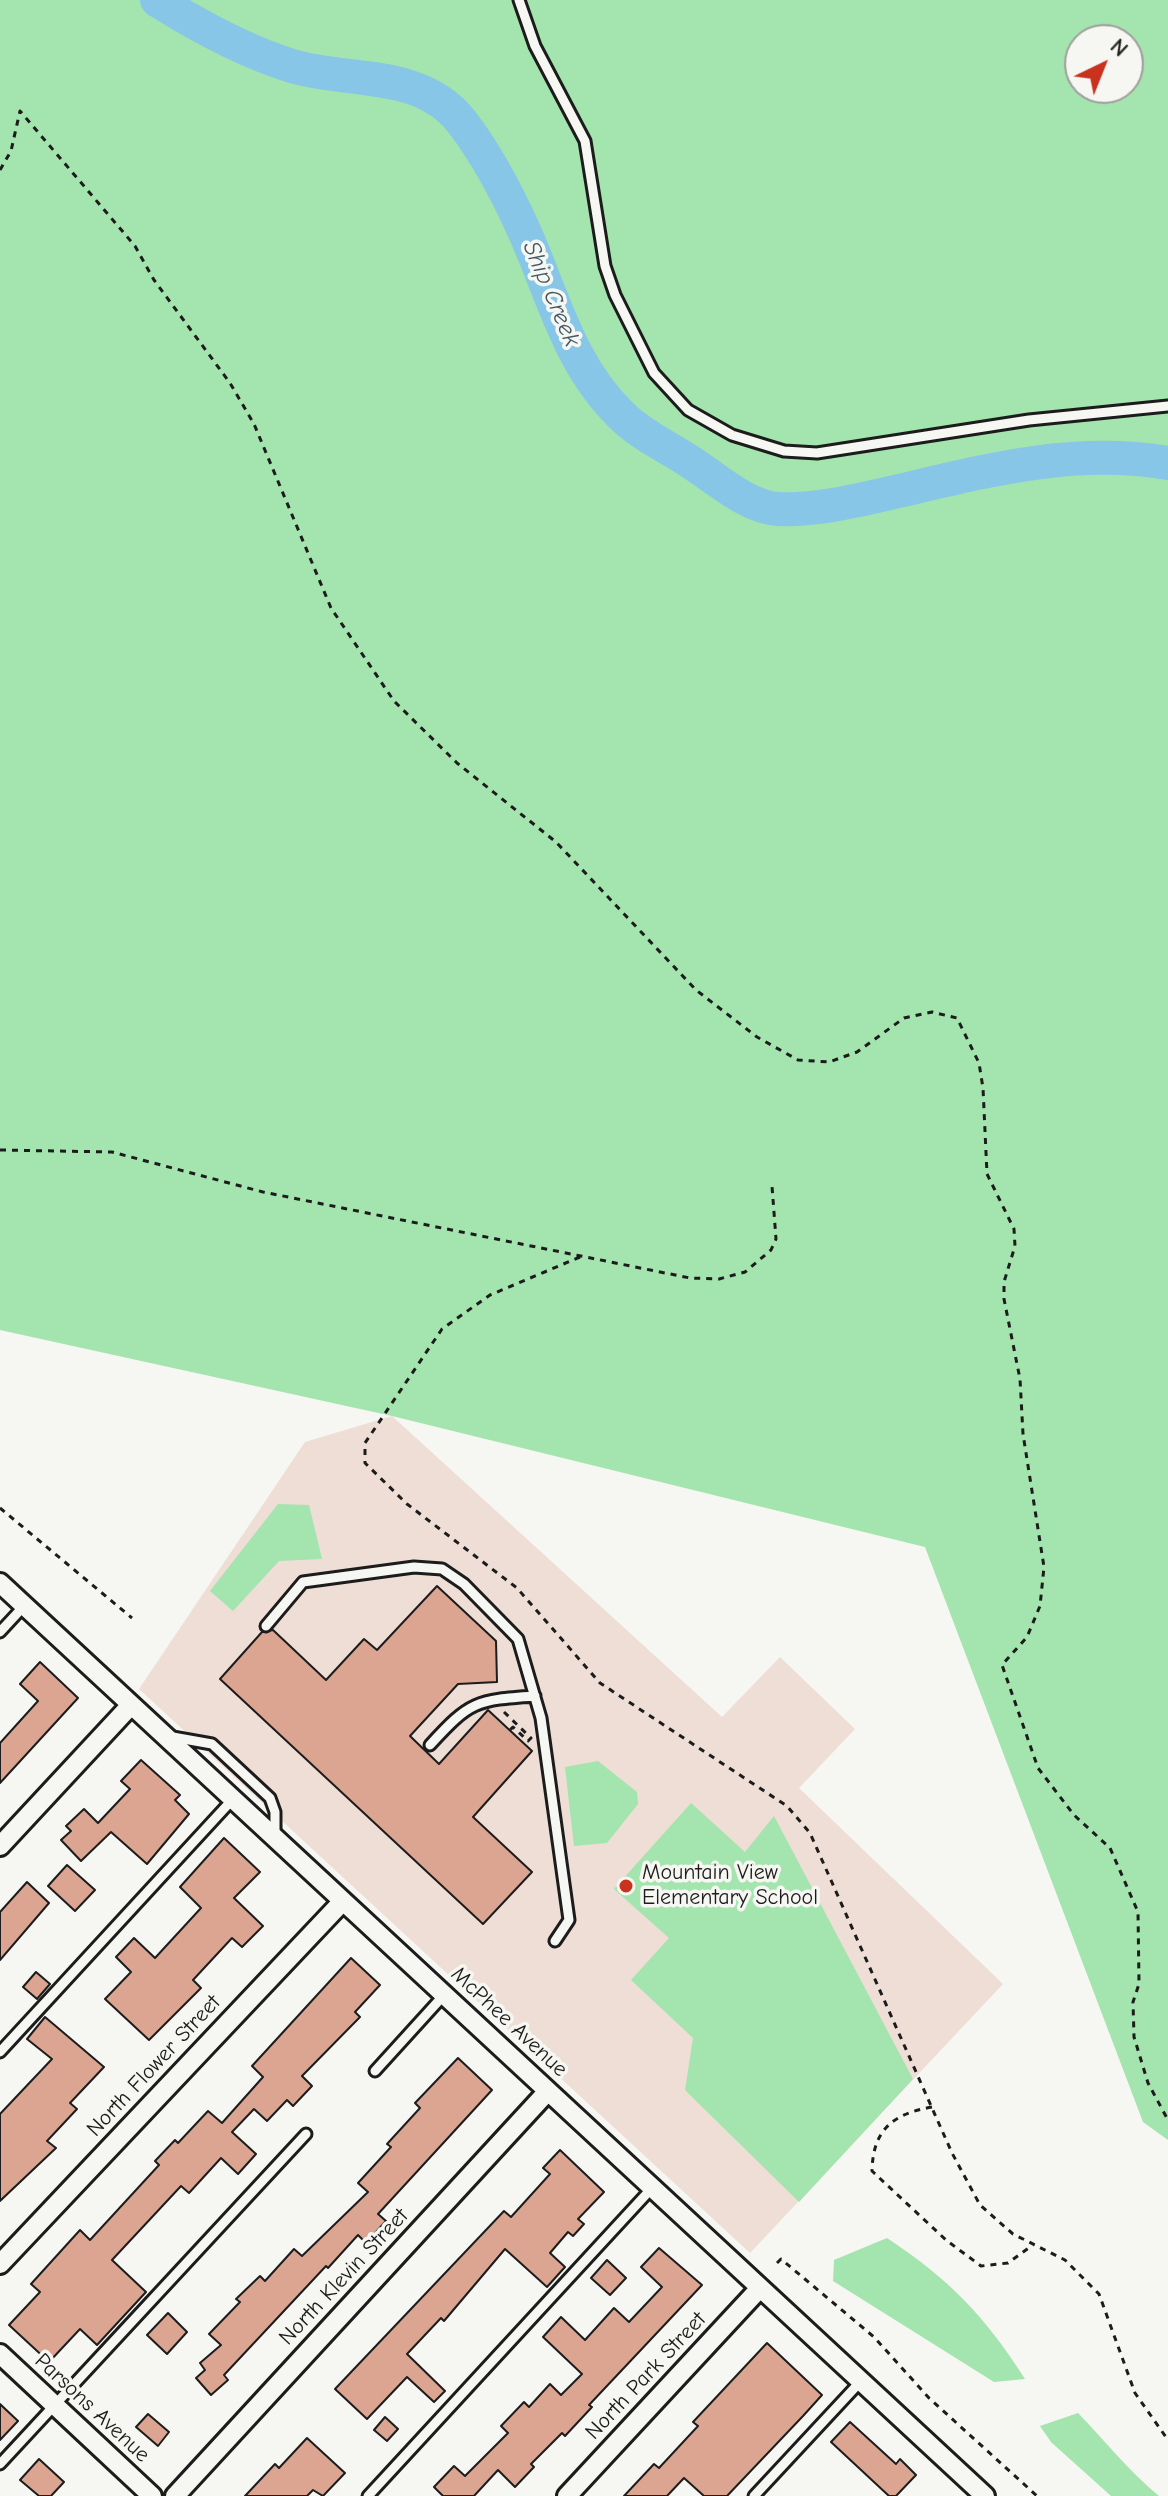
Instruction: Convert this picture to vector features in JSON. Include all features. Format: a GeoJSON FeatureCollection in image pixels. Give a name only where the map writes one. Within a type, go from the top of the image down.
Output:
{"type":"FeatureCollection","features":[{"type":"Feature","properties":{"kind":"street","name":"McPhee Avenue"},"geometry":{"type":"LineString","coordinates":[[0,1583],[985,2496]]}},
{"type":"Feature","properties":{"kind":"street"},"geometry":{"type":"LineString","coordinates":[[0,1846],[131,1705]]}},
{"type":"Feature","properties":{"kind":"street","name":"North Flower Street"},"geometry":{"type":"LineString","coordinates":[[0,2264],[343,1901]]}},
{"type":"Feature","properties":{"kind":"street","name":"North Klevin Street"},"geometry":{"type":"LineString","coordinates":[[175,2496],[548,2091]]}},
{"type":"Feature","properties":{"kind":"street","name":"North Park Street"},"geometry":{"type":"LineString","coordinates":[[567,2496],[760,2288]]}},
{"type":"Feature","properties":{"kind":"street","name":"Parsons Avenue"},"geometry":{"type":"LineString","coordinates":[[0,2354],[152,2496]]}},
{"type":"Feature","properties":{"kind":"street"},"geometry":{"type":"LineString","coordinates":[[956,2496],[969,2482]]}},
{"type":"Feature","properties":{"kind":"lane"},"geometry":{"type":"LineString","coordinates":[[519,0],[535,46],[585,141],[605,266],[615,295],[654,373],[688,410],[732,435],[784,451],[817,453],[1029,420],[1168,406]]}},
{"type":"Feature","properties":{"kind":"lane"},"geometry":{"type":"LineString","coordinates":[[266,1626],[303,1582],[414,1567],[442,1569],[464,1584],[518,1639],[541,1718],[569,1920],[555,1941]]}},
{"type":"Feature","properties":{"kind":"lane"},"geometry":{"type":"LineString","coordinates":[[0,1632],[24,1606]]}},
{"type":"Feature","properties":{"kind":"lane"},"geometry":{"type":"LineString","coordinates":[[430,1745],[461,1710],[491,1700],[535,1696]]}},
{"type":"Feature","properties":{"kind":"lane"},"geometry":{"type":"LineString","coordinates":[[164,1735],[212,1744],[270,1798],[275,1812],[275,1838]]}},
{"type":"Feature","properties":{"kind":"lane"},"geometry":{"type":"LineString","coordinates":[[0,2052],[233,1799]]}},
{"type":"Feature","properties":{"kind":"lane"},"geometry":{"type":"LineString","coordinates":[[375,2071],[444,1995]]}},
{"type":"Feature","properties":{"kind":"lane"},"geometry":{"type":"LineString","coordinates":[[0,2464],[306,2134]]}},
{"type":"Feature","properties":{"kind":"lane"},"geometry":{"type":"LineString","coordinates":[[368,2496],[652,2188]]}},
{"type":"Feature","properties":{"kind":"lane"},"geometry":{"type":"LineString","coordinates":[[754,2496],[861,2381]]}},
{"type":"Feature","properties":{"kind":"path"},"geometry":{"type":"LineString","coordinates":[[0,170],[11,151],[20,111],[77,183],[135,246],[154,280],[230,383],[254,424],[331,608],[394,701],[457,763],[556,842],[696,990],[757,1037],[798,1060],[829,1062],[857,1052],[904,1018],[932,1012],[957,1018],[979,1063],[987,1174],[1014,1229],[1015,1246],[1004,1282],[1004,1299],[1020,1379],[1023,1434],[1044,1567],[1040,1606],[1027,1637],[1002,1665],[1038,1768],[1074,1815],[1110,1848],[1138,1912],[1139,1984],[1133,2002],[1134,2037],[1148,2083],[1168,2120]]}},
{"type":"Feature","properties":{"kind":"path"},"geometry":{"type":"LineString","coordinates":[[0,1150],[112,1152],[263,1192],[690,1278],[719,1279],[745,1272],[771,1250],[776,1239],[772,1186]]}},
{"type":"Feature","properties":{"kind":"path"},"geometry":{"type":"LineString","coordinates":[[580,1257],[490,1295],[442,1329],[365,1443],[365,1463],[407,1504],[517,1588],[600,1683],[787,1806],[810,1833],[952,2153],[980,2205],[1013,2234],[1065,2260],[1099,2294],[1135,2393],[1168,2440]]}},
{"type":"Feature","properties":{"kind":"path"},"geometry":{"type":"LineString","coordinates":[[0,1508],[132,1618]]}},
{"type":"Feature","properties":{"kind":"path"},"geometry":{"type":"LineString","coordinates":[[491,1700],[531,1738],[528,1741],[513,1727],[510,1730]]}},
{"type":"Feature","properties":{"kind":"path"},"geometry":{"type":"LineString","coordinates":[[932,2107],[910,2111],[884,2127],[872,2150],[872,2171],[946,2240],[981,2266],[1008,2263],[1034,2244]]}},
{"type":"Feature","properties":{"kind":"path"},"geometry":{"type":"LineString","coordinates":[[777,2263],[781,2259],[874,2337],[929,2398],[971,2433],[992,2459],[1037,2496]]}},
{"type":"Feature","properties":{"kind":"shaded area","name":"Mountain View Elementary School"},"geometry":{"type":"Polygon","coordinates":[[[392,1416],[722,1717],[780,1657],[855,1729],[799,1788],[1003,1984],[750,2253],[139,1689],[305,1442],[392,1416]]]}},
{"type":"Feature","properties":{"kind":"green space"},"geometry":{"type":"Polygon","coordinates":[[[0,0],[1168,0],[1168,2140],[1143,2122],[925,1547],[392,1416],[0,1330],[0,0]]]}},
{"type":"Feature","properties":{"kind":"green space"},"geometry":{"type":"Polygon","coordinates":[[[278,1504],[309,1505],[322,1559],[279,1561],[233,1611],[210,1591],[278,1504]]]}},
{"type":"Feature","properties":{"kind":"green space"},"geometry":{"type":"Polygon","coordinates":[[[598,1761],[637,1792],[638,1804],[607,1843],[574,1846],[565,1767],[598,1761]]]}},
{"type":"Feature","properties":{"kind":"green space"},"geometry":{"type":"Polygon","coordinates":[[[691,1803],[745,1852],[774,1816],[913,2079],[799,2202],[685,2090],[693,2038],[631,1980],[669,1938],[614,1889],[691,1803]]]}},
{"type":"Feature","properties":{"kind":"green space"},"geometry":{"type":"Polygon","coordinates":[[[887,2238],[929,2268],[964,2300],[995,2336],[1025,2379],[994,2382],[833,2281],[834,2260],[887,2238]]]}},
{"type":"Feature","properties":{"kind":"green space"},"geometry":{"type":"Polygon","coordinates":[[[1078,2413],[1159,2496],[1111,2496],[1051,2442],[1040,2426],[1078,2413]]]}},
{"type":"Feature","properties":{"kind":"building"},"geometry":{"type":"Polygon","coordinates":[[[437,1586],[496,1641],[497,1682],[458,1684],[410,1736],[439,1764],[488,1710],[532,1751],[473,1817],[532,1872],[483,1924],[220,1679],[262,1632],[273,1630],[326,1680],[364,1639],[377,1650],[437,1586]]]}},
{"type":"Feature","properties":{"kind":"building"},"geometry":{"type":"Polygon","coordinates":[[[40,1662],[78,1698],[0,1783],[0,1743],[38,1701],[20,1684],[40,1662]]]}},
{"type":"Feature","properties":{"kind":"building"},"geometry":{"type":"Polygon","coordinates":[[[141,1760],[180,1795],[175,1800],[189,1814],[147,1864],[111,1832],[81,1861],[61,1840],[71,1831],[66,1826],[84,1809],[98,1823],[130,1789],[121,1781],[141,1760]]]}},
{"type":"Feature","properties":{"kind":"building"},"geometry":{"type":"Polygon","coordinates":[[[224,1838],[260,1872],[234,1898],[263,1926],[242,1947],[232,1938],[193,1980],[201,1988],[149,2040],[105,1999],[131,1972],[116,1957],[134,1938],[155,1958],[201,1908],[180,1887],[224,1838]]]}},
{"type":"Feature","properties":{"kind":"building"},"geometry":{"type":"Polygon","coordinates":[[[67,1865],[95,1890],[75,1911],[48,1886],[67,1865]]]}},
{"type":"Feature","properties":{"kind":"building"},"geometry":{"type":"Polygon","coordinates":[[[27,1882],[49,1903],[0,1960],[0,1912],[27,1882]]]}},
{"type":"Feature","properties":{"kind":"building"},"geometry":{"type":"Polygon","coordinates":[[[351,1958],[380,1985],[355,2012],[360,2017],[302,2076],[312,2086],[293,2106],[287,2100],[267,2121],[254,2109],[232,2132],[256,2154],[238,2174],[221,2158],[189,2193],[181,2186],[112,2260],[146,2292],[97,2345],[80,2329],[49,2362],[9,2325],[40,2292],[31,2284],[80,2230],[90,2240],[159,2165],[155,2161],[175,2140],[178,2143],[208,2111],[222,2123],[263,2077],[252,2066],[351,1958]]]}},
{"type":"Feature","properties":{"kind":"building"},"geometry":{"type":"Polygon","coordinates":[[[36,1972],[50,1984],[37,1999],[23,1987],[36,1972]]]}},
{"type":"Feature","properties":{"kind":"building"},"geometry":{"type":"Polygon","coordinates":[[[45,2017],[104,2067],[70,2103],[77,2109],[47,2141],[56,2148],[0,2201],[0,2114],[52,2059],[27,2039],[45,2017]]]}},
{"type":"Feature","properties":{"kind":"building"},"geometry":{"type":"Polygon","coordinates":[[[458,2058],[492,2090],[378,2214],[386,2221],[366,2243],[358,2235],[328,2268],[326,2266],[224,2375],[228,2380],[211,2395],[196,2378],[205,2370],[200,2363],[221,2345],[209,2334],[240,2302],[236,2299],[260,2276],[265,2281],[294,2249],[302,2256],[368,2192],[358,2183],[391,2147],[387,2144],[420,2108],[415,2103],[458,2058]]]}},
{"type":"Feature","properties":{"kind":"building"},"geometry":{"type":"Polygon","coordinates":[[[560,2150],[604,2192],[578,2219],[584,2224],[573,2236],[568,2232],[550,2253],[565,2267],[547,2287],[505,2249],[444,2321],[441,2318],[407,2354],[445,2391],[434,2402],[407,2377],[367,2419],[335,2389],[504,2211],[511,2217],[550,2174],[543,2168],[560,2150]]]}},
{"type":"Feature","properties":{"kind":"building"},"geometry":{"type":"Polygon","coordinates":[[[659,2248],[702,2285],[589,2405],[592,2407],[565,2436],[562,2433],[531,2464],[534,2467],[515,2487],[498,2470],[474,2496],[443,2496],[434,2487],[454,2466],[465,2476],[508,2433],[501,2426],[524,2402],[529,2407],[550,2384],[561,2395],[582,2374],[543,2337],[561,2317],[585,2340],[614,2308],[629,2322],[662,2287],[641,2267],[659,2248]]]}},
{"type":"Feature","properties":{"kind":"building"},"geometry":{"type":"Polygon","coordinates":[[[607,2260],[626,2278],[610,2295],[591,2278],[607,2260]]]}},
{"type":"Feature","properties":{"kind":"building"},"geometry":{"type":"Polygon","coordinates":[[[168,2313],[187,2332],[167,2354],[147,2335],[168,2313]]]}},
{"type":"Feature","properties":{"kind":"building"},"geometry":{"type":"Polygon","coordinates":[[[767,2343],[822,2395],[803,2416],[727,2496],[704,2496],[684,2478],[667,2496],[624,2496],[654,2464],[659,2468],[698,2426],[693,2422],[767,2343]]]}},
{"type":"Feature","properties":{"kind":"building"},"geometry":{"type":"Polygon","coordinates":[[[0,2404],[18,2421],[0,2440],[0,2404]]]}},
{"type":"Feature","properties":{"kind":"building"},"geometry":{"type":"Polygon","coordinates":[[[148,2414],[169,2432],[158,2446],[136,2427],[148,2414]]]}},
{"type":"Feature","properties":{"kind":"building"},"geometry":{"type":"Polygon","coordinates":[[[385,2417],[398,2429],[387,2441],[374,2430],[385,2417]]]}},
{"type":"Feature","properties":{"kind":"building"},"geometry":{"type":"Polygon","coordinates":[[[850,2422],[896,2464],[900,2459],[916,2475],[896,2496],[889,2496],[831,2442],[850,2422]]]}},
{"type":"Feature","properties":{"kind":"building"},"geometry":{"type":"Polygon","coordinates":[[[307,2438],[345,2473],[323,2496],[313,2490],[307,2496],[245,2496],[275,2464],[279,2468],[307,2438]]]}},
{"type":"Feature","properties":{"kind":"building"},"geometry":{"type":"Polygon","coordinates":[[[39,2459],[64,2482],[51,2496],[39,2496],[20,2480],[39,2459]]]}},
{"type":"Feature","properties":{"kind":"waterway","name":"Ship Creek"},"geometry":{"type":"LineString","coordinates":[[157,0],[223,38],[274,60],[314,71],[404,85],[444,104],[471,134],[497,176],[526,235],[576,354],[604,396],[639,430],[756,504],[778,509],[827,506],[1037,462],[1102,458],[1168,463]]}},
{"type":"Feature","properties":{"kind":"place","name":"Mountain View Elementary School"},"geometry":{"type":"Point","coordinates":[626,1886]}}]}
